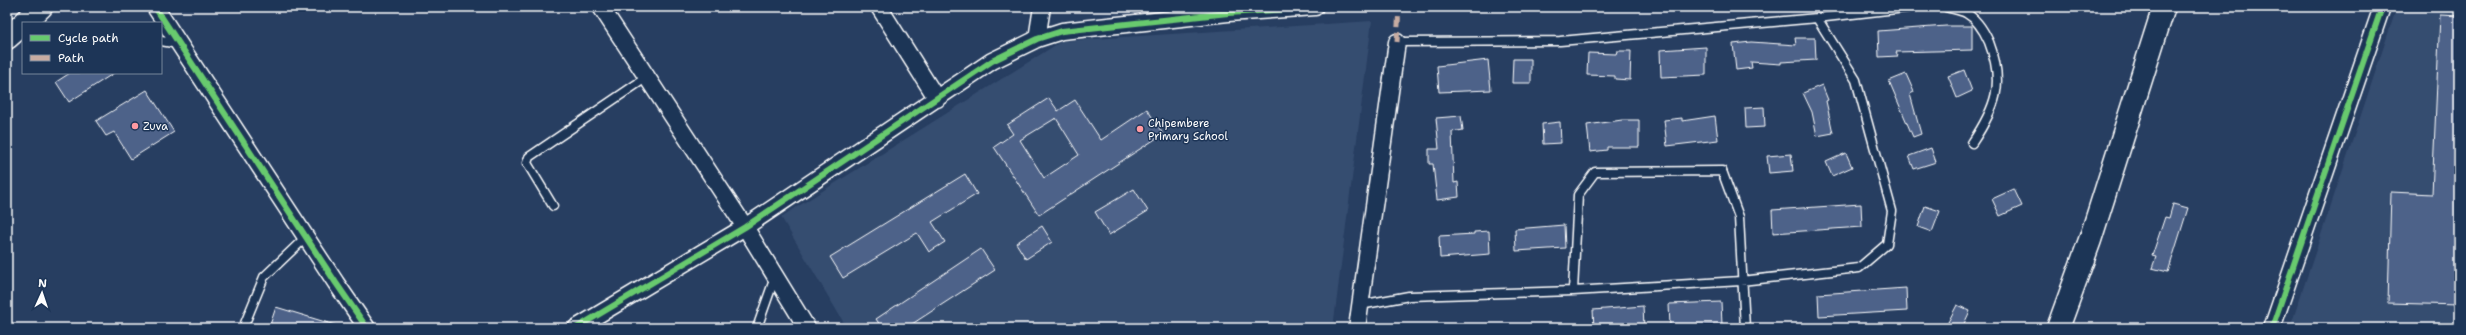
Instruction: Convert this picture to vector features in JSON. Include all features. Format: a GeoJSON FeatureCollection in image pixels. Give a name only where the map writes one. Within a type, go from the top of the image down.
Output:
{"type":"FeatureCollection","features":[{"type":"Feature","properties":{"kind":"street"},"geometry":{"type":"LineString","coordinates":[[155,7],[306,237],[368,328]]}},
{"type":"Feature","properties":{"kind":"street"},"geometry":{"type":"LineString","coordinates":[[601,7],[745,227],[806,328]]}},
{"type":"Feature","properties":{"kind":"street"},"geometry":{"type":"LineString","coordinates":[[879,7],[937,99]]}},
{"type":"Feature","properties":{"kind":"street"},"geometry":{"type":"LineString","coordinates":[[576,328],[745,227],[992,62],[1037,39],[1062,31],[1228,10],[1315,7]]}},
{"type":"Feature","properties":{"kind":"street"},"geometry":{"type":"LineString","coordinates":[[2058,328],[2090,240],[2164,7]]}},
{"type":"Feature","properties":{"kind":"street"},"geometry":{"type":"LineString","coordinates":[[2272,328],[2382,7]]}},
{"type":"Feature","properties":{"kind":"street"},"geometry":{"type":"LineString","coordinates":[[1037,39],[1043,8]]}},
{"type":"Feature","properties":{"kind":"street"},"geometry":{"type":"LineString","coordinates":[[7,38],[22,27]]}},
{"type":"Feature","properties":{"kind":"street"},"geometry":{"type":"LineString","coordinates":[[1357,328],[1398,42]]}},
{"type":"Feature","properties":{"kind":"lane"},"geometry":{"type":"LineString","coordinates":[[1398,42],[1560,40],[1817,18],[1914,7]]}},
{"type":"Feature","properties":{"kind":"lane"},"geometry":{"type":"LineString","coordinates":[[1946,7],[1967,13],[1984,29],[1993,52],[1999,80],[1987,120],[1972,143]]}},
{"type":"Feature","properties":{"kind":"lane"},"geometry":{"type":"LineString","coordinates":[[1360,305],[1409,296],[1573,291],[1741,281],[1859,268],[1886,244],[1892,211],[1856,80],[1817,18]]}},
{"type":"Feature","properties":{"kind":"lane"},"geometry":{"type":"LineString","coordinates":[[162,41],[180,44]]}},
{"type":"Feature","properties":{"kind":"lane"},"geometry":{"type":"LineString","coordinates":[[553,206],[527,163],[529,157],[647,77]]}},
{"type":"Feature","properties":{"kind":"lane"},"geometry":{"type":"LineString","coordinates":[[1573,291],[1578,195],[1596,172],[1722,171],[1739,217],[1741,281],[1745,328]]}},
{"type":"Feature","properties":{"kind":"lane"},"geometry":{"type":"LineString","coordinates":[[243,328],[264,277],[306,237]]}},
{"type":"Feature","properties":{"kind":"lane"},"geometry":{"type":"LineString","coordinates":[[757,328],[775,277]]}},
{"type":"Feature","properties":{"kind":"shaded area"},"geometry":{"type":"Polygon","coordinates":[[[2397,7],[2459,7],[2459,328],[2290,328],[2397,7]]]}},
{"type":"Feature","properties":{"kind":"shaded area","name":"Chipembere Primary School"},"geometry":{"type":"Polygon","coordinates":[[[1372,21],[1333,328],[847,328],[781,217],[1062,41],[1372,21]]]}},
{"type":"Feature","properties":{"kind":"building"},"geometry":{"type":"Polygon","coordinates":[[[2440,15],[2459,16],[2459,305],[2388,303],[2391,192],[2432,194],[2440,15]]]}},
{"type":"Feature","properties":{"kind":"building"},"geometry":{"type":"Polygon","coordinates":[[[1946,26],[1972,26],[1972,50],[1896,52],[1898,56],[1879,57],[1878,31],[1946,26]]]}},
{"type":"Feature","properties":{"kind":"building"},"geometry":{"type":"Polygon","coordinates":[[[1795,38],[1815,38],[1816,60],[1781,62],[1781,64],[1751,62],[1752,68],[1736,70],[1733,44],[1751,42],[1796,45],[1795,38]]]}},
{"type":"Feature","properties":{"kind":"building"},"geometry":{"type":"Polygon","coordinates":[[[1706,47],[1706,75],[1661,77],[1660,50],[1706,47]]]}},
{"type":"Feature","properties":{"kind":"building"},"geometry":{"type":"Polygon","coordinates":[[[1617,51],[1631,51],[1630,80],[1615,79],[1615,76],[1587,75],[1588,53],[1616,54],[1617,51]]]}},
{"type":"Feature","properties":{"kind":"building"},"geometry":{"type":"Polygon","coordinates":[[[1513,59],[1531,59],[1531,83],[1512,83],[1513,59]]]}},
{"type":"Feature","properties":{"kind":"building"},"geometry":{"type":"Polygon","coordinates":[[[1488,60],[1491,90],[1439,92],[1437,66],[1488,60]]]}},
{"type":"Feature","properties":{"kind":"building"},"geometry":{"type":"Polygon","coordinates":[[[1964,70],[1972,91],[1957,98],[1948,76],[1964,70]]]}},
{"type":"Feature","properties":{"kind":"building"},"geometry":{"type":"Polygon","coordinates":[[[68,74],[112,74],[69,102],[56,82],[68,74]]]}},
{"type":"Feature","properties":{"kind":"building"},"geometry":{"type":"Polygon","coordinates":[[[1906,74],[1914,92],[1910,94],[1921,134],[1913,137],[1889,81],[1906,74]]]}},
{"type":"Feature","properties":{"kind":"building"},"geometry":{"type":"Polygon","coordinates":[[[1822,85],[1828,100],[1826,101],[1833,133],[1817,136],[1812,112],[1803,93],[1822,85]]]}},
{"type":"Feature","properties":{"kind":"building","name":"Zuva"},"geometry":{"type":"Polygon","coordinates":[[[147,90],[174,132],[131,159],[114,132],[106,136],[96,121],[147,90]]]}},
{"type":"Feature","properties":{"kind":"building"},"geometry":{"type":"Polygon","coordinates":[[[1049,98],[1058,111],[1075,100],[1101,140],[1147,109],[1163,134],[1039,215],[994,147],[1013,134],[1007,125],[1049,98]],[[1056,118],[1020,140],[1044,178],[1079,155],[1056,118]]]}},
{"type":"Feature","properties":{"kind":"building"},"geometry":{"type":"Polygon","coordinates":[[[1764,107],[1765,127],[1746,128],[1745,108],[1764,107]]]}},
{"type":"Feature","properties":{"kind":"building"},"geometry":{"type":"Polygon","coordinates":[[[1461,116],[1463,130],[1452,132],[1454,183],[1458,182],[1459,197],[1437,200],[1433,164],[1429,164],[1429,149],[1439,149],[1436,118],[1461,116]]]}},
{"type":"Feature","properties":{"kind":"building"},"geometry":{"type":"Polygon","coordinates":[[[1715,116],[1718,140],[1667,146],[1664,120],[1682,118],[1682,121],[1715,116]]]}},
{"type":"Feature","properties":{"kind":"building"},"geometry":{"type":"Polygon","coordinates":[[[1622,120],[1639,120],[1639,147],[1607,147],[1607,150],[1590,152],[1587,125],[1622,120]]]}},
{"type":"Feature","properties":{"kind":"building"},"geometry":{"type":"Polygon","coordinates":[[[1560,122],[1561,143],[1543,144],[1542,124],[1560,122]]]}},
{"type":"Feature","properties":{"kind":"building"},"geometry":{"type":"Polygon","coordinates":[[[1931,148],[1936,162],[1914,169],[1909,156],[1931,148]]]}},
{"type":"Feature","properties":{"kind":"building"},"geometry":{"type":"Polygon","coordinates":[[[1846,153],[1852,167],[1832,176],[1826,162],[1846,153]]]}},
{"type":"Feature","properties":{"kind":"building"},"geometry":{"type":"Polygon","coordinates":[[[1791,154],[1793,171],[1769,173],[1767,156],[1791,154]]]}},
{"type":"Feature","properties":{"kind":"building"},"geometry":{"type":"Polygon","coordinates":[[[965,174],[977,194],[932,222],[945,242],[929,252],[917,233],[843,278],[830,257],[965,174]]]}},
{"type":"Feature","properties":{"kind":"building"},"geometry":{"type":"Polygon","coordinates":[[[1134,189],[1148,211],[1109,235],[1095,212],[1134,189]]]}},
{"type":"Feature","properties":{"kind":"building"},"geometry":{"type":"Polygon","coordinates":[[[2014,189],[2022,206],[2000,216],[1992,199],[2014,189]]]}},
{"type":"Feature","properties":{"kind":"building"},"geometry":{"type":"Polygon","coordinates":[[[1861,204],[1862,227],[1773,233],[1772,210],[1861,204]]]}},
{"type":"Feature","properties":{"kind":"building"},"geometry":{"type":"Polygon","coordinates":[[[2173,204],[2188,208],[2168,272],[2152,268],[2156,257],[2152,256],[2165,217],[2169,218],[2173,204]]]}},
{"type":"Feature","properties":{"kind":"building"},"geometry":{"type":"Polygon","coordinates":[[[1925,206],[1940,211],[1932,232],[1918,227],[1925,206]]]}},
{"type":"Feature","properties":{"kind":"building"},"geometry":{"type":"Polygon","coordinates":[[[1564,225],[1565,248],[1516,251],[1515,229],[1564,225]]]}},
{"type":"Feature","properties":{"kind":"building"},"geometry":{"type":"Polygon","coordinates":[[[1042,226],[1052,242],[1026,259],[1016,243],[1042,226]]]}},
{"type":"Feature","properties":{"kind":"building"},"geometry":{"type":"Polygon","coordinates":[[[1489,231],[1490,254],[1440,258],[1439,236],[1474,234],[1474,232],[1489,231]]]}},
{"type":"Feature","properties":{"kind":"building"},"geometry":{"type":"Polygon","coordinates":[[[981,249],[995,270],[906,328],[882,328],[876,319],[981,249]]]}},
{"type":"Feature","properties":{"kind":"building"},"geometry":{"type":"Polygon","coordinates":[[[1906,288],[1907,311],[1819,316],[1818,294],[1906,288]]]}},
{"type":"Feature","properties":{"kind":"building"},"geometry":{"type":"Polygon","coordinates":[[[1721,302],[1722,325],[1670,327],[1669,304],[1721,302]]]}},
{"type":"Feature","properties":{"kind":"building"},"geometry":{"type":"Polygon","coordinates":[[[1957,305],[1970,311],[1962,328],[1945,328],[1957,305]]]}},
{"type":"Feature","properties":{"kind":"building"},"geometry":{"type":"Polygon","coordinates":[[[1643,306],[1644,328],[1594,328],[1593,310],[1643,306]]]}},
{"type":"Feature","properties":{"kind":"building"},"geometry":{"type":"Polygon","coordinates":[[[276,307],[335,325],[334,328],[269,328],[276,307]]]}},
{"type":"Feature","properties":{"kind":"marked path"},"geometry":{"type":"LineString","coordinates":[[1397,42],[1399,7]]}},
{"type":"Feature","properties":{"kind":"cycle path"},"geometry":{"type":"LineString","coordinates":[[155,7],[367,328]]}},
{"type":"Feature","properties":{"kind":"cycle path"},"geometry":{"type":"LineString","coordinates":[[576,328],[745,227],[992,61],[1037,39],[1062,31],[1228,13],[1315,7]]}},
{"type":"Feature","properties":{"kind":"cycle path"},"geometry":{"type":"LineString","coordinates":[[2272,328],[2382,7]]}},
{"type":"Feature","properties":{"kind":"place","name":"Zuva"},"geometry":{"type":"Point","coordinates":[135,126]}},
{"type":"Feature","properties":{"kind":"place","name":"Chipembere Primary School"},"geometry":{"type":"Point","coordinates":[1140,129]}}]}
